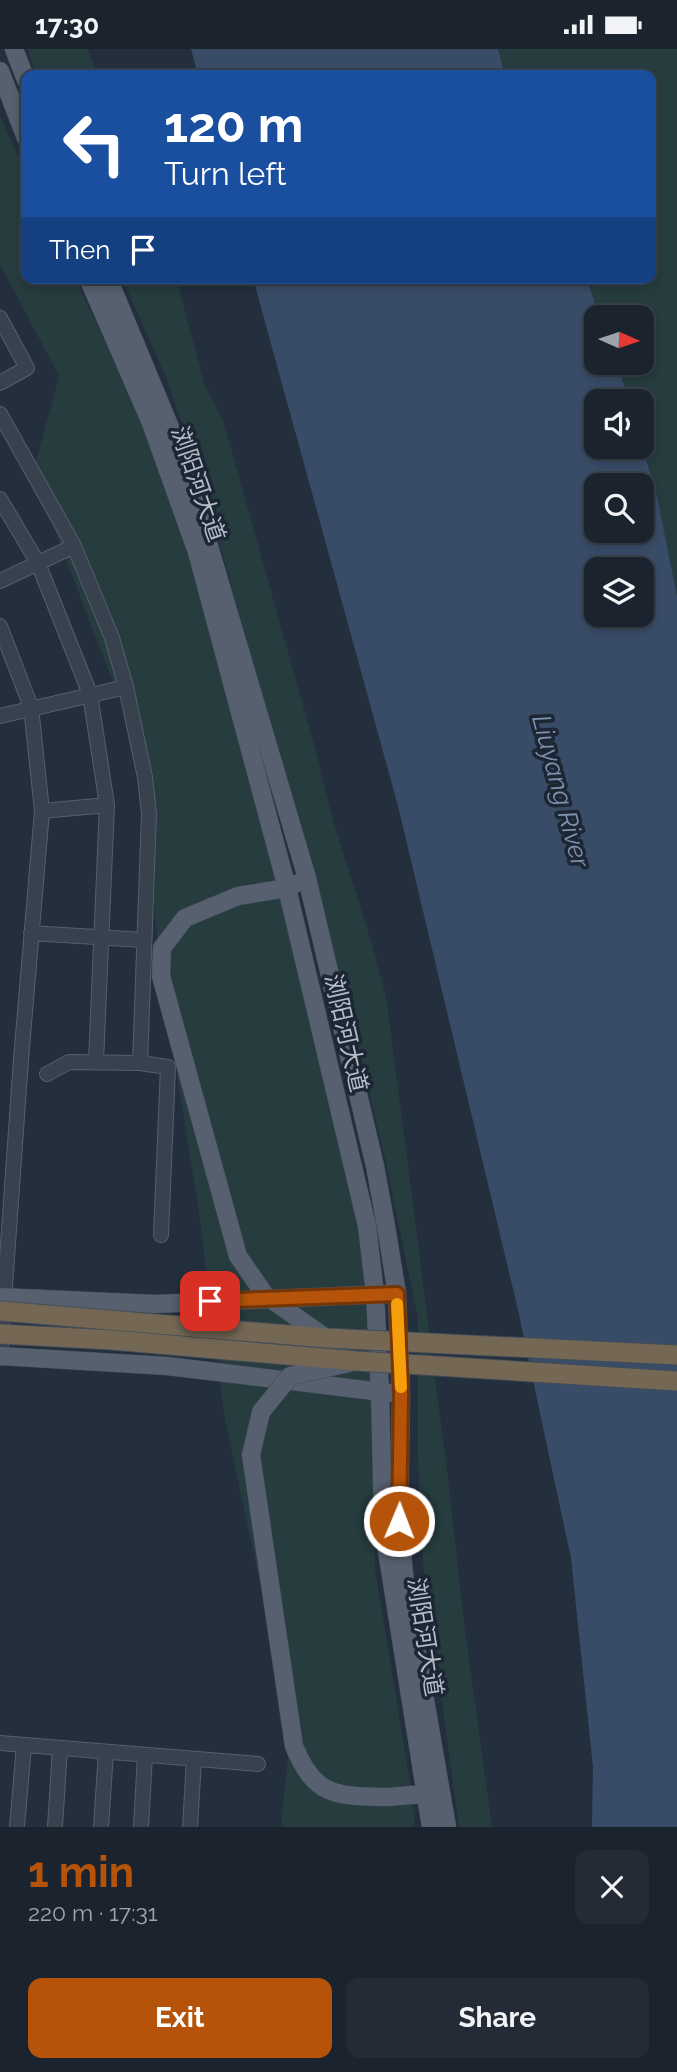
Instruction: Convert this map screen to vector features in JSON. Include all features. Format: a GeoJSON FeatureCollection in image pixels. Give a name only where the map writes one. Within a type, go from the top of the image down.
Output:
{"type":"FeatureCollection","features":[{"type":"Feature","properties":{"kind":"highway"},"geometry":{"type":"LineString","coordinates":[[1,1302],[326,1338],[677,1355]]}},
{"type":"Feature","properties":{"kind":"highway"},"geometry":{"type":"LineString","coordinates":[[0,1334],[112,1340],[358,1361],[677,1381]]}},
{"type":"Feature","properties":{"kind":"main road"},"geometry":{"type":"LineString","coordinates":[[14,49],[22,70]]}},
{"type":"Feature","properties":{"kind":"main road"},"geometry":{"type":"LineString","coordinates":[[0,71],[21,125]]}},
{"type":"Feature","properties":{"kind":"main road","name":"浏阳河大道"},"geometry":{"type":"LineString","coordinates":[[91,284],[151,423],[197,552],[287,888],[367,1226],[375,1294],[383,1526],[434,1793],[447,1827]]}},
{"type":"Feature","properties":{"kind":"main road","name":"浏阳河大道"},"geometry":{"type":"LineString","coordinates":[[110,284],[191,485],[307,878],[375,1166],[397,1294],[401,1395],[400,1534],[434,1793],[431,1827]]}},
{"type":"Feature","properties":{"kind":"main road"},"geometry":{"type":"LineString","coordinates":[[307,878],[287,888],[237,896],[185,918],[162,948],[161,977],[238,1257],[265,1295],[326,1338]]}},
{"type":"Feature","properties":{"kind":"main road"},"geometry":{"type":"LineString","coordinates":[[1,1302],[155,1304],[397,1294]]}},
{"type":"Feature","properties":{"kind":"main road"},"geometry":{"type":"LineString","coordinates":[[0,1357],[167,1366],[401,1395]]}},
{"type":"Feature","properties":{"kind":"main road"},"geometry":{"type":"LineString","coordinates":[[358,1361],[290,1376],[261,1412],[251,1455],[294,1746],[314,1781],[328,1790],[350,1796],[388,1797],[434,1793]]}},
{"type":"Feature","properties":{"kind":"street"},"geometry":{"type":"LineString","coordinates":[[0,318],[27,367],[0,383]]}},
{"type":"Feature","properties":{"kind":"street"},"geometry":{"type":"LineString","coordinates":[[0,414],[74,546],[112,638],[126,687],[145,777],[149,814],[140,1063]]}},
{"type":"Feature","properties":{"kind":"street"},"geometry":{"type":"LineString","coordinates":[[0,499],[38,563],[90,694],[107,805],[96,1062]]}},
{"type":"Feature","properties":{"kind":"street"},"geometry":{"type":"LineString","coordinates":[[0,581],[74,546]]}},
{"type":"Feature","properties":{"kind":"street"},"geometry":{"type":"LineString","coordinates":[[0,626],[30,707],[42,811],[1,1302],[0,1357]]}},
{"type":"Feature","properties":{"kind":"street"},"geometry":{"type":"LineString","coordinates":[[0,716],[126,687]]}},
{"type":"Feature","properties":{"kind":"street"},"geometry":{"type":"LineString","coordinates":[[42,811],[107,805]]}},
{"type":"Feature","properties":{"kind":"street"},"geometry":{"type":"LineString","coordinates":[[31,933],[144,940]]}},
{"type":"Feature","properties":{"kind":"street"},"geometry":{"type":"LineString","coordinates":[[47,1074],[69,1062],[140,1063],[168,1067],[161,1235]]}},
{"type":"Feature","properties":{"kind":"street"},"geometry":{"type":"LineString","coordinates":[[0,1743],[258,1764]]}},
{"type":"Feature","properties":{"kind":"street"},"geometry":{"type":"LineString","coordinates":[[17,1827],[24,1745]]}},
{"type":"Feature","properties":{"kind":"street"},"geometry":{"type":"LineString","coordinates":[[55,1827],[60,1748]]}},
{"type":"Feature","properties":{"kind":"street"},"geometry":{"type":"LineString","coordinates":[[102,1827],[107,1752]]}},
{"type":"Feature","properties":{"kind":"street"},"geometry":{"type":"LineString","coordinates":[[141,1827],[145,1755]]}},
{"type":"Feature","properties":{"kind":"street"},"geometry":{"type":"LineString","coordinates":[[190,1827],[194,1759]]}},
{"type":"Feature","properties":{"kind":"green space"},"geometry":{"type":"Polygon","coordinates":[[[28,49],[87,49],[96,70],[34,70],[28,49]]]}},
{"type":"Feature","properties":{"kind":"green space"},"geometry":{"type":"Polygon","coordinates":[[[498,49],[677,49],[677,596],[654,486],[654,473],[650,473],[646,459],[654,459],[654,389],[626,389],[621,375],[654,375],[654,305],[596,305],[588,284],[656,284],[656,70],[504,70],[498,49]]]}},
{"type":"Feature","properties":{"kind":"green space"},"geometry":{"type":"Polygon","coordinates":[[[0,116],[21,162],[21,284],[78,284],[176,494],[367,1226],[375,1569],[415,1827],[281,1827],[291,1727],[225,1420],[200,1218],[161,976],[139,750],[33,473],[59,376],[0,264],[0,116]]]}},
{"type":"Feature","properties":{"kind":"green space"},"geometry":{"type":"Polygon","coordinates":[[[125,284],[178,284],[205,385],[223,420],[333,820],[380,971],[387,1002],[492,1827],[459,1827],[423,1562],[418,1461],[418,1319],[385,1158],[351,1017],[204,487],[166,377],[125,284]]]}},
{"type":"Feature","properties":{"kind":"water"},"geometry":{"type":"Polygon","coordinates":[[[191,49],[498,49],[504,70],[197,70],[191,49]]]}},
{"type":"Feature","properties":{"kind":"water","name":"Liuyang River"},"geometry":{"type":"Polygon","coordinates":[[[255,284],[588,284],[596,305],[584,305],[584,375],[621,375],[626,389],[584,389],[584,459],[646,459],[650,473],[584,473],[584,543],[654,543],[654,486],[657,496],[677,596],[677,1827],[592,1827],[593,1767],[571,1558],[518,1310],[398,806],[255,284]]]}},
{"type":"Feature","properties":{"kind":"slow traffic"},"geometry":{"type":"LineString","coordinates":[[397,1304],[401,1387]]}},
{"type":"Feature","properties":{"kind":"route"},"geometry":{"type":"LineString","coordinates":[[210,1301],[397,1294],[401,1395],[399,1521]]}}]}
